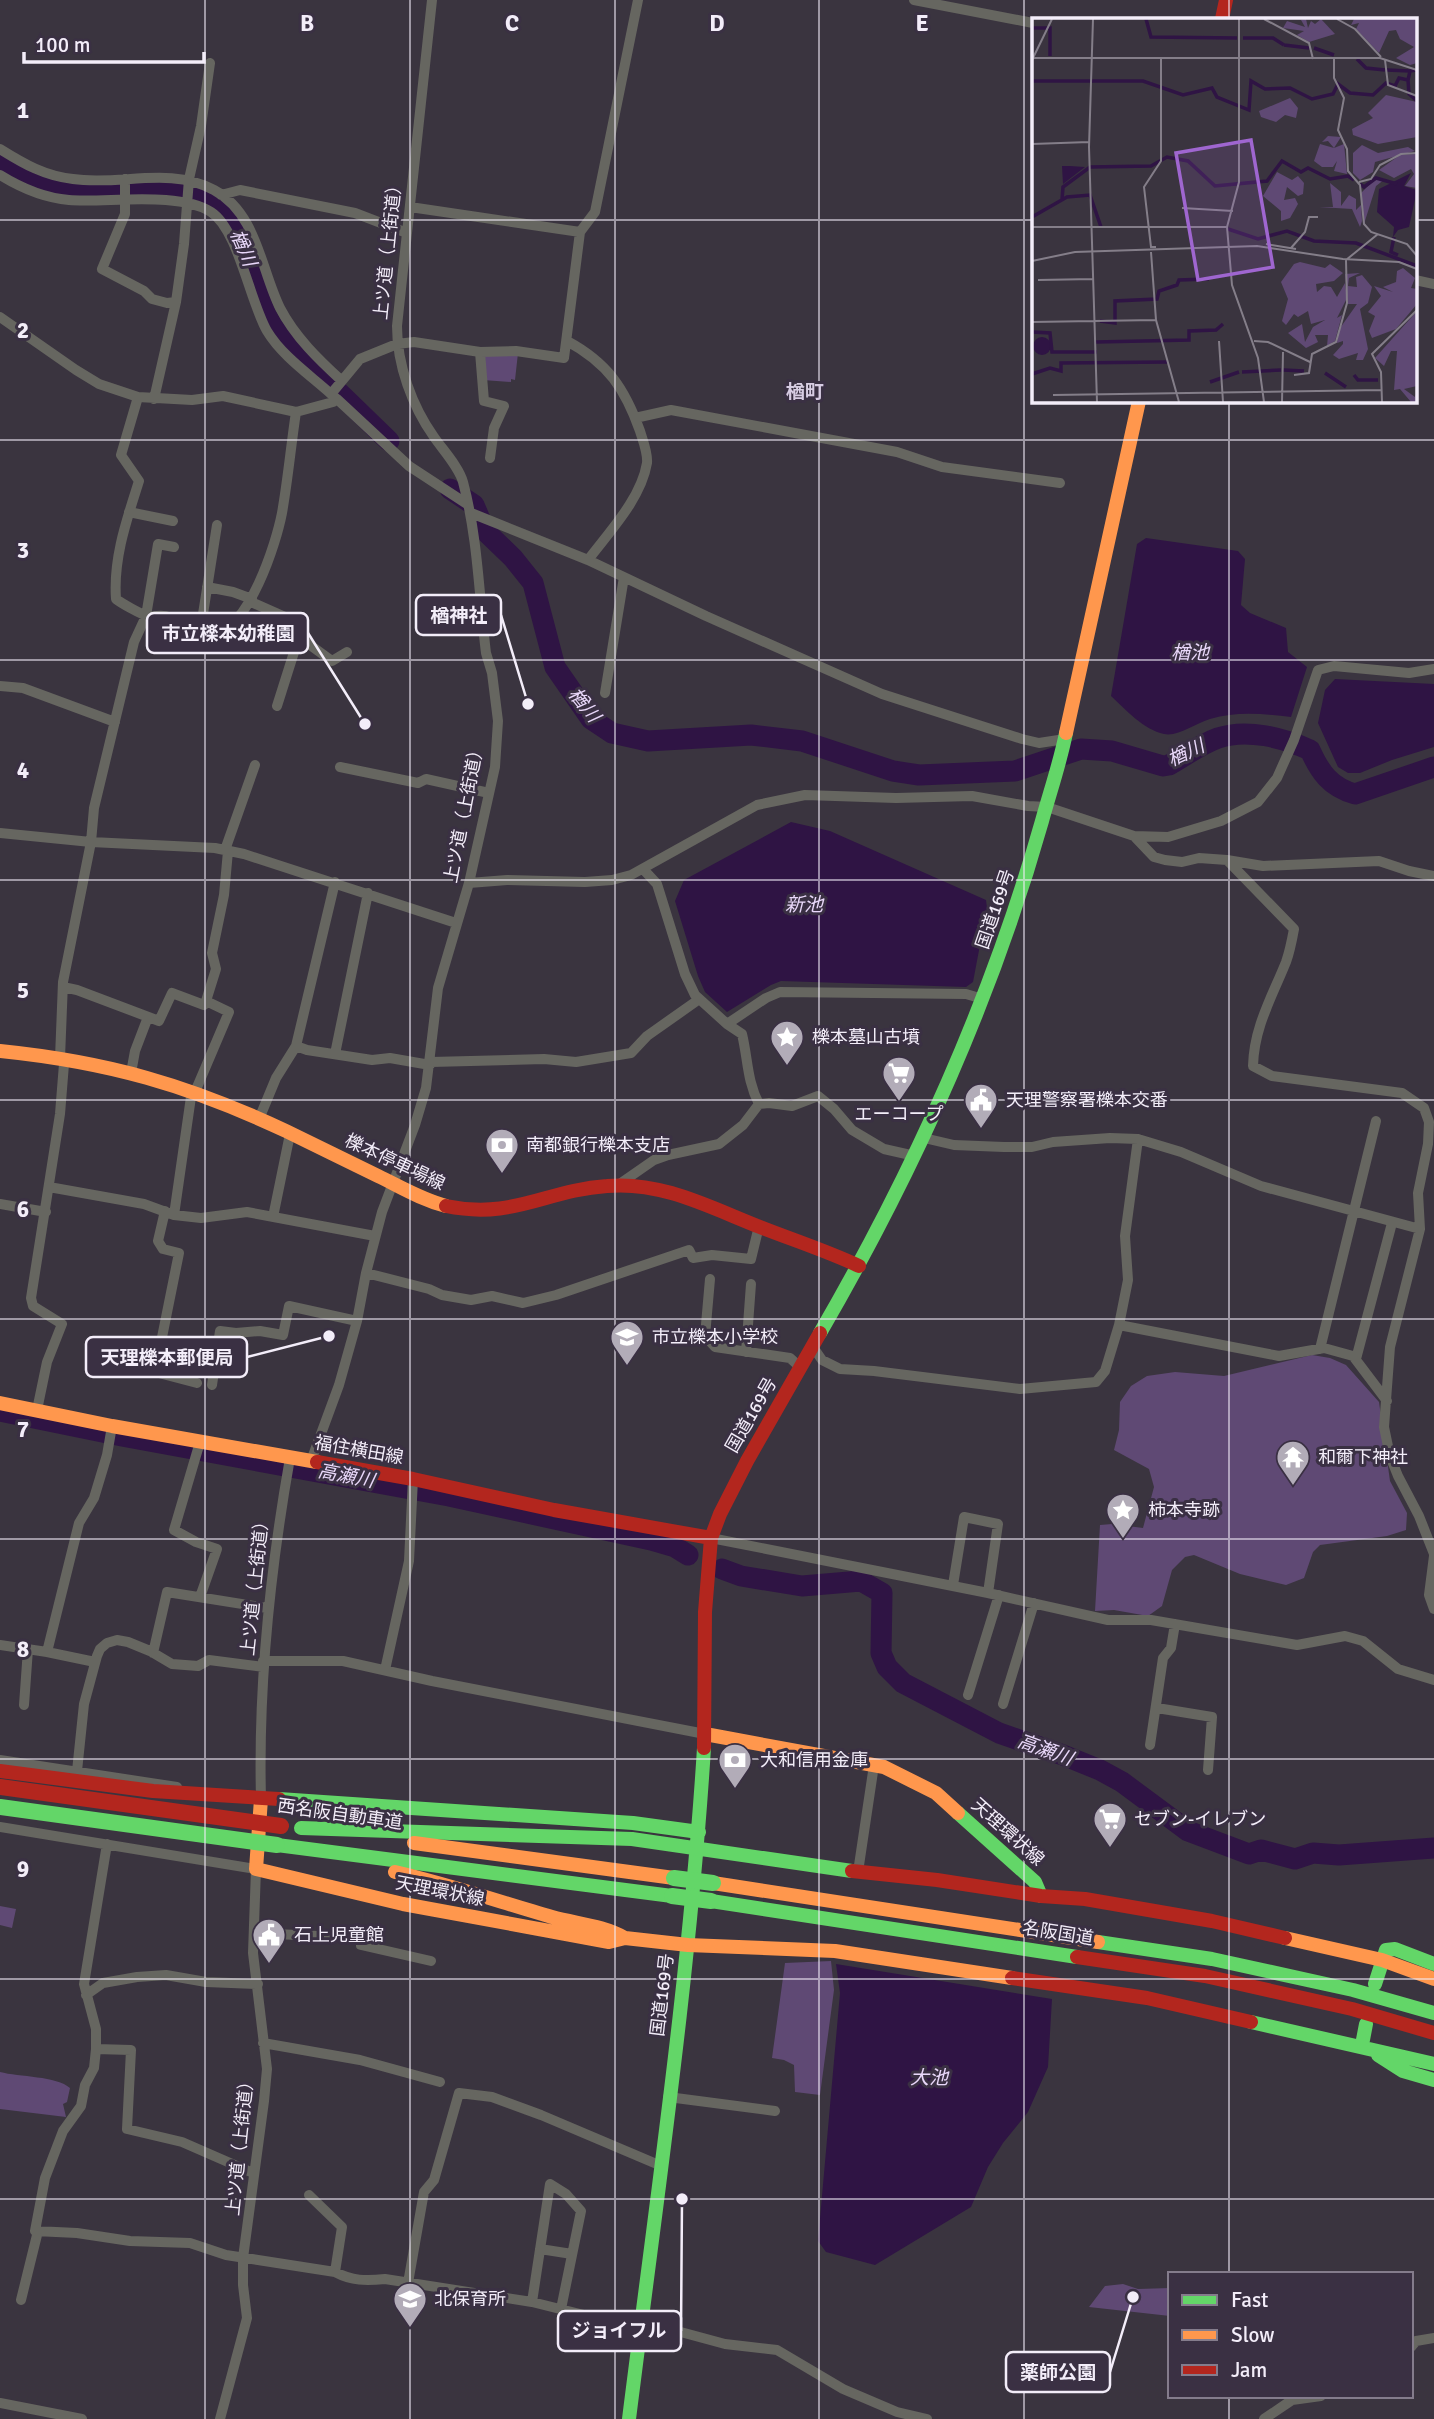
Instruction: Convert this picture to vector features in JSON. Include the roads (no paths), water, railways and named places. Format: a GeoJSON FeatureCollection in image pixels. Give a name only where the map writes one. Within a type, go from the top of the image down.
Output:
{"type":"FeatureCollection","features":[{"type":"Feature","properties":{"kind":"main road"},"geometry":{"type":"LineString","coordinates":[[1222,18],[1226,0]]}},
{"type":"Feature","properties":{"kind":"main road","name":"国道169号"},"geometry":{"type":"LineString","coordinates":[[629,2419],[688,1945],[698,1840],[705,1734],[705,1612],[711,1538],[732,1489],[859,1266],[915,1156],[963,1051],[983,999],[1026,877],[1065,739],[1139,402]]}},
{"type":"Feature","properties":{"kind":"main road","name":"櫟本停車場線"},"geometry":{"type":"LineString","coordinates":[[0,1051],[60,1058],[131,1073],[194,1091],[259,1119],[438,1205],[463,1209],[516,1208],[594,1188],[618,1185],[650,1188],[677,1195],[859,1266]]}},
{"type":"Feature","properties":{"kind":"main road","name":"福住横田線"},"geometry":{"type":"LineString","coordinates":[[0,1404],[413,1479],[554,1510],[711,1538]]}},
{"type":"Feature","properties":{"kind":"main road","name":"天理環状線"},"geometry":{"type":"LineString","coordinates":[[705,1734],[884,1767],[936,1793],[1035,1882],[1041,1896]]}},
{"type":"Feature","properties":{"kind":"main road"},"geometry":{"type":"LineString","coordinates":[[0,1771],[153,1791],[633,1822],[807,1865],[937,1880],[1041,1896],[1085,1899],[1212,1921],[1382,1960],[1434,1979]]}},
{"type":"Feature","properties":{"kind":"main road","name":"西名阪自動車道"},"geometry":{"type":"LineString","coordinates":[[0,1787],[674,1878]]}},
{"type":"Feature","properties":{"kind":"main road"},"geometry":{"type":"LineString","coordinates":[[256,1869],[261,1799]]}},
{"type":"Feature","properties":{"kind":"main road"},"geometry":{"type":"LineString","coordinates":[[0,1807],[295,1847],[323,1859],[429,1879],[556,1918],[612,1930],[625,1938]]}},
{"type":"Feature","properties":{"kind":"main road"},"geometry":{"type":"LineString","coordinates":[[301,1828],[698,1840]]}},
{"type":"Feature","properties":{"kind":"main road","name":"名阪国道"},"geometry":{"type":"LineString","coordinates":[[295,1847],[711,1901],[1205,1976],[1352,2009],[1434,2033]]}},
{"type":"Feature","properties":{"kind":"main road","name":"天理環状線"},"geometry":{"type":"LineString","coordinates":[[256,1869],[403,1904],[609,1942],[625,1938],[688,1945],[835,1951],[1147,1998],[1362,2045],[1434,2064]]}},
{"type":"Feature","properties":{"kind":"main road","name":"名阪国道"},"geometry":{"type":"LineString","coordinates":[[674,1878],[1212,1959],[1342,1987],[1434,2013]]}},
{"type":"Feature","properties":{"kind":"main road"},"geometry":{"type":"LineString","coordinates":[[1375,1984],[1386,1950],[1395,1949],[1434,1964]]}},
{"type":"Feature","properties":{"kind":"main road"},"geometry":{"type":"LineString","coordinates":[[1366,2024],[1362,2045],[1403,2071],[1434,2080]]}},
{"type":"Feature","properties":{"kind":"street","name":"上ツ道（上街道）"},"geometry":{"type":"LineString","coordinates":[[311,1461],[339,1385],[357,1321],[375,1236],[415,1125],[431,1063],[438,988],[470,883],[495,767],[498,721],[492,673],[486,653],[476,542],[463,479],[425,424],[411,393],[397,344],[432,0]]}},
{"type":"Feature","properties":{"kind":"street"},"geometry":{"type":"LineString","coordinates":[[0,317],[99,384],[138,397],[192,400],[223,396],[296,412],[310,410],[337,390],[360,359],[397,344],[414,342],[480,352],[516,351],[564,358],[580,232],[595,212],[638,0]]}},
{"type":"Feature","properties":{"kind":"street"},"geometry":{"type":"LineString","coordinates":[[914,0],[1032,23]]}},
{"type":"Feature","properties":{"kind":"street"},"geometry":{"type":"LineString","coordinates":[[154,399],[176,302],[189,181],[201,126],[210,63]]}},
{"type":"Feature","properties":{"kind":"street"},"geometry":{"type":"LineString","coordinates":[[0,149],[34,170],[74,180],[189,181],[221,195],[236,209],[253,234],[281,310],[337,390],[409,466],[469,508],[882,694],[1022,739],[1039,743],[1065,739]]}},
{"type":"Feature","properties":{"kind":"street"},"geometry":{"type":"LineString","coordinates":[[0,175],[41,195],[69,200],[188,201],[212,212],[233,242],[258,314],[269,335],[293,360],[337,390]]}},
{"type":"Feature","properties":{"kind":"street"},"geometry":{"type":"LineString","coordinates":[[125,179],[125,214],[102,269],[144,291],[152,299],[167,303],[176,302]]}},
{"type":"Feature","properties":{"kind":"street"},"geometry":{"type":"LineString","coordinates":[[221,195],[240,190],[355,213],[407,233]]}},
{"type":"Feature","properties":{"kind":"street"},"geometry":{"type":"LineString","coordinates":[[410,207],[580,232]]}},
{"type":"Feature","properties":{"kind":"street"},"geometry":{"type":"LineString","coordinates":[[1416,280],[1434,284]]}},
{"type":"Feature","properties":{"kind":"street"},"geometry":{"type":"LineString","coordinates":[[568,341],[606,368],[624,393],[635,418],[647,460],[628,506],[588,560]]}},
{"type":"Feature","properties":{"kind":"street"},"geometry":{"type":"LineString","coordinates":[[480,352],[484,401],[504,406],[494,428],[490,458]]}},
{"type":"Feature","properties":{"kind":"street"},"geometry":{"type":"LineString","coordinates":[[138,397],[121,455],[139,481],[117,559],[114,583],[116,598],[146,616],[166,615],[200,633],[212,635],[225,630],[251,600],[282,516],[296,412]]}},
{"type":"Feature","properties":{"kind":"street"},"geometry":{"type":"LineString","coordinates":[[635,418],[671,410],[897,452],[942,467],[1060,483]]}},
{"type":"Feature","properties":{"kind":"street"},"geometry":{"type":"LineString","coordinates":[[129,512],[173,521]]}},
{"type":"Feature","properties":{"kind":"street"},"geometry":{"type":"LineString","coordinates":[[200,633],[217,525]]}},
{"type":"Feature","properties":{"kind":"street"},"geometry":{"type":"LineString","coordinates":[[37,1410],[47,1362],[62,1324],[33,1306],[31,1298],[61,1102],[64,1064],[60,1058],[63,987],[91,842],[94,808],[134,642],[146,616],[158,544],[174,547]]}},
{"type":"Feature","properties":{"kind":"street"},"geometry":{"type":"LineString","coordinates":[[605,694],[624,577]]}},
{"type":"Feature","properties":{"kind":"street"},"geometry":{"type":"LineString","coordinates":[[207,587],[233,592],[302,627],[277,706]]}},
{"type":"Feature","properties":{"kind":"street"},"geometry":{"type":"LineString","coordinates":[[299,637],[332,662],[347,652]]}},
{"type":"Feature","properties":{"kind":"street"},"geometry":{"type":"LineString","coordinates":[[470,883],[507,880],[612,880],[643,869],[757,805],[804,795],[896,798],[972,796],[1047,807],[1134,835],[1168,837],[1221,821],[1258,802],[1277,778],[1294,740],[1318,670],[1334,666],[1409,674],[1434,669]]}},
{"type":"Feature","properties":{"kind":"street"},"geometry":{"type":"LineString","coordinates":[[0,686],[23,688],[115,722]]}},
{"type":"Feature","properties":{"kind":"street"},"geometry":{"type":"LineString","coordinates":[[63,987],[159,1021],[172,993],[204,1006],[216,969],[212,953],[225,895],[227,850],[255,765]]}},
{"type":"Feature","properties":{"kind":"street"},"geometry":{"type":"LineString","coordinates":[[340,767],[418,783],[426,779],[489,793]]}},
{"type":"Feature","properties":{"kind":"street"},"geometry":{"type":"LineString","coordinates":[[0,833],[91,842],[227,850],[335,882],[456,923]]}},
{"type":"Feature","properties":{"kind":"street"},"geometry":{"type":"LineString","coordinates":[[1134,835],[1154,857],[1182,862],[1199,858],[1263,866],[1379,861],[1434,876]]}},
{"type":"Feature","properties":{"kind":"street"},"geometry":{"type":"LineString","coordinates":[[1227,860],[1294,929],[1287,959],[1261,1018],[1253,1048],[1253,1066],[1272,1076],[1402,1093],[1424,1108],[1429,1122],[1428,1144],[1418,1193],[1420,1229],[1390,1348],[1384,1427],[1390,1455],[1434,1555],[1429,1595],[1434,1609]]}},
{"type":"Feature","properties":{"kind":"street"},"geometry":{"type":"LineString","coordinates":[[643,869],[657,884],[685,974],[698,1000],[743,1034],[750,1087],[759,1104]]}},
{"type":"Feature","properties":{"kind":"street"},"geometry":{"type":"LineString","coordinates":[[259,1119],[276,1078],[296,1046],[335,882]]}},
{"type":"Feature","properties":{"kind":"street"},"geometry":{"type":"LineString","coordinates":[[335,1055],[368,894]]}},
{"type":"Feature","properties":{"kind":"street"},"geometry":{"type":"LineString","coordinates":[[727,1024],[780,992],[966,994],[983,999]]}},
{"type":"Feature","properties":{"kind":"street"},"geometry":{"type":"LineString","coordinates":[[296,1046],[372,1060],[390,1058],[431,1063],[544,1059],[576,1062],[631,1053],[647,1036],[698,1000]]}},
{"type":"Feature","properties":{"kind":"street"},"geometry":{"type":"LineString","coordinates":[[197,1383],[155,1372],[179,1253],[163,1249],[158,1241],[170,1213],[194,1091],[229,1012],[206,1001]]}},
{"type":"Feature","properties":{"kind":"street"},"geometry":{"type":"LineString","coordinates":[[131,1073],[135,1051],[148,1017]]}},
{"type":"Feature","properties":{"kind":"street"},"geometry":{"type":"LineString","coordinates":[[618,1185],[661,1158],[719,1144],[743,1125],[759,1104],[792,1106],[818,1096],[834,1109],[852,1130],[884,1149],[915,1156]]}},
{"type":"Feature","properties":{"kind":"street"},"geometry":{"type":"LineString","coordinates":[[1320,1349],[1376,1121]]}},
{"type":"Feature","properties":{"kind":"street"},"geometry":{"type":"LineString","coordinates":[[273,1217],[290,1134]]}},
{"type":"Feature","properties":{"kind":"street"},"geometry":{"type":"LineString","coordinates":[[924,1138],[954,1145],[1004,1147],[1032,1147],[1053,1142],[1110,1138],[1138,1139],[1181,1152],[1261,1186],[1420,1229]]}},
{"type":"Feature","properties":{"kind":"street"},"geometry":{"type":"LineString","coordinates":[[813,1347],[822,1360],[840,1369],[1020,1389],[1066,1387],[1096,1382],[1105,1371],[1119,1325],[1128,1280],[1125,1236],[1138,1139]]}},
{"type":"Feature","properties":{"kind":"street"},"geometry":{"type":"LineString","coordinates":[[49,1187],[144,1204],[170,1213],[201,1218],[247,1212],[375,1236]]}},
{"type":"Feature","properties":{"kind":"street"},"geometry":{"type":"LineString","coordinates":[[0,1204],[46,1212]]}},
{"type":"Feature","properties":{"kind":"street"},"geometry":{"type":"LineString","coordinates":[[1356,1359],[1392,1223]]}},
{"type":"Feature","properties":{"kind":"street"},"geometry":{"type":"LineString","coordinates":[[366,1273],[429,1289],[442,1295],[471,1300],[492,1296],[523,1303],[556,1296],[689,1250],[693,1258],[712,1255],[751,1259],[759,1226]]}},
{"type":"Feature","properties":{"kind":"street"},"geometry":{"type":"LineString","coordinates":[[710,1279],[705,1336],[715,1347],[790,1359],[801,1368]]}},
{"type":"Feature","properties":{"kind":"street"},"geometry":{"type":"LineString","coordinates":[[746,1352],[751,1284]]}},
{"type":"Feature","properties":{"kind":"street"},"geometry":{"type":"LineString","coordinates":[[212,1385],[220,1331],[260,1331],[283,1335],[289,1306],[357,1321]]}},
{"type":"Feature","properties":{"kind":"street"},"geometry":{"type":"LineString","coordinates":[[1119,1325],[1279,1356],[1320,1349],[1353,1356],[1387,1401]]}},
{"type":"Feature","properties":{"kind":"street"},"geometry":{"type":"LineString","coordinates":[[47,1652],[79,1523],[94,1498],[107,1455],[112,1426]]}},
{"type":"Feature","properties":{"kind":"street"},"geometry":{"type":"LineString","coordinates":[[200,1442],[174,1530],[217,1549],[200,1598]]}},
{"type":"Feature","properties":{"kind":"street","name":"上ツ道（上街道）"},"geometry":{"type":"LineString","coordinates":[[261,1799],[260,1741],[267,1608],[290,1458]]}},
{"type":"Feature","properties":{"kind":"street"},"geometry":{"type":"LineString","coordinates":[[385,1670],[409,1561],[413,1479]]}},
{"type":"Feature","properties":{"kind":"street"},"geometry":{"type":"LineString","coordinates":[[953,1586],[964,1517],[998,1524],[994,1594],[968,1695]]}},
{"type":"Feature","properties":{"kind":"street"},"geometry":{"type":"LineString","coordinates":[[711,1538],[994,1594],[1108,1620],[1151,1620],[1297,1645],[1345,1636],[1363,1641],[1398,1669],[1434,1680]]}},
{"type":"Feature","properties":{"kind":"street"},"geometry":{"type":"LineString","coordinates":[[153,1653],[167,1592],[267,1608]]}},
{"type":"Feature","properties":{"kind":"street"},"geometry":{"type":"LineString","coordinates":[[1003,1704],[1034,1604]]}},
{"type":"Feature","properties":{"kind":"street"},"geometry":{"type":"LineString","coordinates":[[1150,1745],[1163,1658],[1171,1648],[1175,1624]]}},
{"type":"Feature","properties":{"kind":"street"},"geometry":{"type":"LineString","coordinates":[[77,1771],[83,1704],[95,1662],[100,1649],[117,1640],[128,1642],[172,1664],[198,1666],[209,1660],[264,1664],[343,1661],[705,1734]]}},
{"type":"Feature","properties":{"kind":"street"},"geometry":{"type":"LineString","coordinates":[[0,1645],[95,1662]]}},
{"type":"Feature","properties":{"kind":"street"},"geometry":{"type":"LineString","coordinates":[[24,1705],[28,1649]]}},
{"type":"Feature","properties":{"kind":"street"},"geometry":{"type":"LineString","coordinates":[[1157,1708],[1212,1717],[1208,1770]]}},
{"type":"Feature","properties":{"kind":"street"},"geometry":{"type":"LineString","coordinates":[[0,1760],[164,1783],[207,1795]]}},
{"type":"Feature","properties":{"kind":"street"},"geometry":{"type":"LineString","coordinates":[[858,1872],[874,1765]]}},
{"type":"Feature","properties":{"kind":"street"},"geometry":{"type":"LineString","coordinates":[[0,1827],[256,1869]]}},
{"type":"Feature","properties":{"kind":"street"},"geometry":{"type":"LineString","coordinates":[[107,1844],[84,1984],[96,2029],[94,2068],[85,2085],[81,2106],[63,2131],[45,2178],[34,2229],[130,2241],[190,2243],[243,2258],[335,2272],[348,2279],[365,2281],[385,2278],[532,2302],[725,2344],[777,2350],[843,2389],[897,2412],[927,2419]]}},
{"type":"Feature","properties":{"kind":"street","name":"上ツ道（上街道）"},"geometry":{"type":"LineString","coordinates":[[220,2419],[247,2318],[243,2258],[267,2069],[253,1953],[256,1869]]}},
{"type":"Feature","properties":{"kind":"street"},"geometry":{"type":"LineString","coordinates":[[254,1933],[362,1938],[361,1945],[431,1961]]}},
{"type":"Feature","properties":{"kind":"street"},"geometry":{"type":"LineString","coordinates":[[86,1995],[103,1983],[137,1976],[166,1975],[206,1982],[258,1984]]}},
{"type":"Feature","properties":{"kind":"street"},"geometry":{"type":"LineString","coordinates":[[263,2043],[360,2060],[440,2082]]}},
{"type":"Feature","properties":{"kind":"street"},"geometry":{"type":"LineString","coordinates":[[96,2049],[131,2050],[127,2129],[182,2142],[253,2173]]}},
{"type":"Feature","properties":{"kind":"street"},"geometry":{"type":"LineString","coordinates":[[408,2283],[424,2192],[434,2180],[459,2093],[492,2097],[659,2165]]}},
{"type":"Feature","properties":{"kind":"street"},"geometry":{"type":"LineString","coordinates":[[668,2097],[775,2111]]}},
{"type":"Feature","properties":{"kind":"street"},"geometry":{"type":"LineString","coordinates":[[532,2302],[550,2184],[566,2194],[581,2211],[561,2309]]}},
{"type":"Feature","properties":{"kind":"street"},"geometry":{"type":"LineString","coordinates":[[309,2195],[342,2227],[335,2272]]}},
{"type":"Feature","properties":{"kind":"street"},"geometry":{"type":"LineString","coordinates":[[21,2300],[38,2231]]}},
{"type":"Feature","properties":{"kind":"street"},"geometry":{"type":"LineString","coordinates":[[540,2249],[572,2254]]}},
{"type":"Feature","properties":{"kind":"street"},"geometry":{"type":"LineString","coordinates":[[1413,2345],[1416,2341],[1434,2338]]}},
{"type":"Feature","properties":{"kind":"street"},"geometry":{"type":"LineString","coordinates":[[1264,2419],[1292,2400],[1306,2398]]}},
{"type":"Feature","properties":{"kind":"street"},"geometry":{"type":"LineString","coordinates":[[0,2403],[82,2419]]}},
{"type":"Feature","properties":{"kind":"water","name":"楢池"},"geometry":{"type":"Polygon","coordinates":[[[1146,538],[1238,551],[1245,559],[1241,605],[1250,613],[1286,628],[1288,652],[1307,667],[1291,717],[1230,715],[1210,719],[1181,732],[1164,734],[1142,724],[1111,696],[1137,544],[1146,538]]]}},
{"type":"Feature","properties":{"kind":"water"},"geometry":{"type":"Polygon","coordinates":[[[1335,679],[1434,684],[1434,747],[1360,773],[1348,773],[1338,767],[1318,723],[1325,690],[1335,679]]]}},
{"type":"Feature","properties":{"kind":"water","name":"新池"},"geometry":{"type":"Polygon","coordinates":[[[791,822],[830,831],[986,900],[987,908],[973,982],[966,987],[781,981],[727,1012],[705,992],[675,901],[684,880],[791,822]]]}},
{"type":"Feature","properties":{"kind":"water","name":"大池"},"geometry":{"type":"Polygon","coordinates":[[[836,1964],[1052,1999],[1048,2067],[1028,2112],[988,2167],[971,2207],[875,2265],[826,2252],[818,2241],[840,1993],[836,1964]]]}},
{"type":"Feature","properties":{"kind":"waterway","name":"楢川"},"geometry":{"type":"LineString","coordinates":[[0,162],[34,181],[52,185],[90,189],[163,187],[192,190],[206,195],[231,219],[246,252],[262,304],[279,334],[389,441]]}},
{"type":"Feature","properties":{"kind":"waterway","name":"楢川"},"geometry":{"type":"LineString","coordinates":[[450,489],[474,505],[485,531],[513,558],[533,583],[555,667],[591,719],[612,733],[648,741],[751,735],[802,741],[893,771],[919,775],[1015,771],[1081,749],[1112,751],[1163,766],[1218,738],[1253,734],[1277,738],[1310,750],[1332,783],[1355,794],[1434,767]]}},
{"type":"Feature","properties":{"kind":"waterway","name":"高瀬川"},"geometry":{"type":"LineString","coordinates":[[0,1411],[449,1496],[651,1540],[675,1547],[688,1555]]}},
{"type":"Feature","properties":{"kind":"waterway","name":"高瀬川"},"geometry":{"type":"LineString","coordinates":[[722,1569],[741,1576],[802,1586],[861,1581],[882,1593],[881,1653],[887,1667],[903,1683],[999,1733],[1100,1770],[1122,1782],[1188,1831],[1249,1854],[1261,1850],[1295,1859],[1313,1853],[1339,1855],[1434,1848]]}},
{"type":"Feature","properties":{"kind":"place","name":"楢神社"},"geometry":{"type":"Point","coordinates":[528,704]}},
{"type":"Feature","properties":{"kind":"place","name":"市立檪本幼稚園"},"geometry":{"type":"Point","coordinates":[365,724]}},
{"type":"Feature","properties":{"kind":"place","name":"櫟本墓山古墳"},"geometry":{"type":"Point","coordinates":[787,1067]}},
{"type":"Feature","properties":{"kind":"place","name":"エーコープ"},"geometry":{"type":"Point","coordinates":[899,1103]}},
{"type":"Feature","properties":{"kind":"place","name":"天理警察署櫟本交番"},"geometry":{"type":"Point","coordinates":[981,1130]}},
{"type":"Feature","properties":{"kind":"place","name":"南都銀行櫟本支店"},"geometry":{"type":"Point","coordinates":[502,1175]}},
{"type":"Feature","properties":{"kind":"place","name":"天理櫟本郵便局"},"geometry":{"type":"Point","coordinates":[329,1336]}},
{"type":"Feature","properties":{"kind":"place","name":"市立櫟本小学校"},"geometry":{"type":"Point","coordinates":[627,1367]}},
{"type":"Feature","properties":{"kind":"place","name":"和爾下神社"},"geometry":{"type":"Point","coordinates":[1293,1487]}},
{"type":"Feature","properties":{"kind":"place","name":"柿本寺跡"},"geometry":{"type":"Point","coordinates":[1123,1540]}},
{"type":"Feature","properties":{"kind":"place","name":"大和信用金庫"},"geometry":{"type":"Point","coordinates":[735,1790]}},
{"type":"Feature","properties":{"kind":"place","name":"セブン-イレブン"},"geometry":{"type":"Point","coordinates":[1110,1849]}},
{"type":"Feature","properties":{"kind":"place","name":"石上児童館"},"geometry":{"type":"Point","coordinates":[269,1965]}},
{"type":"Feature","properties":{"kind":"place","name":"ジョイフル"},"geometry":{"type":"Point","coordinates":[682,2199]}},
{"type":"Feature","properties":{"kind":"place","name":"薬師公園"},"geometry":{"type":"Point","coordinates":[1133,2297]}},
{"type":"Feature","properties":{"kind":"place","name":"北保育所"},"geometry":{"type":"Point","coordinates":[410,2329]}},
{"type":"Feature","properties":{"kind":"district","name":"楢町"},"geometry":{"type":"Point","coordinates":[805,392]}}]}
